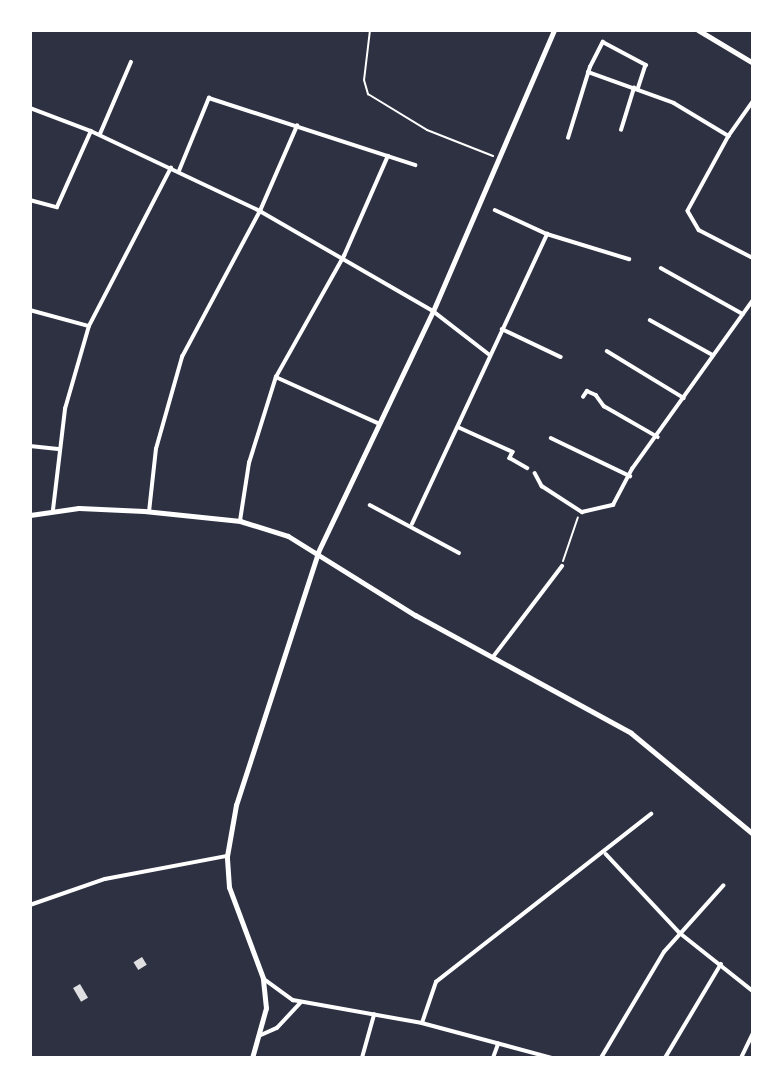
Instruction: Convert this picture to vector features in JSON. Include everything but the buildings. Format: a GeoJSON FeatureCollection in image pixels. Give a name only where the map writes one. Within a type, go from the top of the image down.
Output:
{"type":"FeatureCollection","features":[{"type":"Feature","properties":{"kind":"main road"},"geometry":{"type":"LineString","coordinates":[[252,1058],[267,1009],[263,978],[229,887],[227,856],[236,805],[318,552],[433,311],[554,30]]}},
{"type":"Feature","properties":{"kind":"main road"},"geometry":{"type":"LineString","coordinates":[[698,30],[753,63]]}},
{"type":"Feature","properties":{"kind":"main road"},"geometry":{"type":"LineString","coordinates":[[30,515],[53,510],[149,512],[240,521],[318,552],[375,592],[631,733],[753,834]]}},
{"type":"Feature","properties":{"kind":"street"},"geometry":{"type":"LineString","coordinates":[[568,138],[599,45],[607,43],[646,65],[621,130]]}},
{"type":"Feature","properties":{"kind":"street"},"geometry":{"type":"LineString","coordinates":[[100,135],[131,62]]}},
{"type":"Feature","properties":{"kind":"street"},"geometry":{"type":"LineString","coordinates":[[588,72],[674,103],[729,136]]}},
{"type":"Feature","properties":{"kind":"street"},"geometry":{"type":"LineString","coordinates":[[179,172],[209,98],[415,165]]}},
{"type":"Feature","properties":{"kind":"street"},"geometry":{"type":"LineString","coordinates":[[753,102],[729,136],[690,204],[690,218],[699,230],[753,258]]}},
{"type":"Feature","properties":{"kind":"street"},"geometry":{"type":"LineString","coordinates":[[30,108],[91,131],[172,168],[344,256],[433,311],[490,355]]}},
{"type":"Feature","properties":{"kind":"street"},"geometry":{"type":"LineString","coordinates":[[149,512],[156,449],[182,357],[260,211],[297,126]]}},
{"type":"Feature","properties":{"kind":"street"},"geometry":{"type":"LineString","coordinates":[[30,200],[57,207],[91,131]]}},
{"type":"Feature","properties":{"kind":"street"},"geometry":{"type":"LineString","coordinates":[[240,521],[249,463],[276,377],[344,256],[388,156]]}},
{"type":"Feature","properties":{"kind":"street"},"geometry":{"type":"LineString","coordinates":[[53,510],[58,449],[73,374],[89,326],[172,168]]}},
{"type":"Feature","properties":{"kind":"street"},"geometry":{"type":"LineString","coordinates":[[495,210],[547,234],[629,258]]}},
{"type":"Feature","properties":{"kind":"street"},"geometry":{"type":"LineString","coordinates":[[459,553],[411,531],[412,524],[547,234]]}},
{"type":"Feature","properties":{"kind":"street"},"geometry":{"type":"LineString","coordinates":[[661,268],[743,314]]}},
{"type":"Feature","properties":{"kind":"street"},"geometry":{"type":"LineString","coordinates":[[535,473],[542,485],[582,512],[613,505],[630,476],[753,300]]}},
{"type":"Feature","properties":{"kind":"street"},"geometry":{"type":"LineString","coordinates":[[30,310],[89,326]]}},
{"type":"Feature","properties":{"kind":"street"},"geometry":{"type":"LineString","coordinates":[[650,320],[713,355]]}},
{"type":"Feature","properties":{"kind":"street"},"geometry":{"type":"LineString","coordinates":[[502,329],[561,357]]}},
{"type":"Feature","properties":{"kind":"street"},"geometry":{"type":"LineString","coordinates":[[607,351],[684,398]]}},
{"type":"Feature","properties":{"kind":"street"},"geometry":{"type":"LineString","coordinates":[[276,377],[380,424]]}},
{"type":"Feature","properties":{"kind":"street"},"geometry":{"type":"LineString","coordinates":[[583,397],[587,391],[596,395],[604,406],[658,437]]}},
{"type":"Feature","properties":{"kind":"street"},"geometry":{"type":"LineString","coordinates":[[458,426],[513,452],[510,458],[527,468]]}},
{"type":"Feature","properties":{"kind":"street"},"geometry":{"type":"LineString","coordinates":[[551,438],[630,476]]}},
{"type":"Feature","properties":{"kind":"street"},"geometry":{"type":"LineString","coordinates":[[30,446],[58,449]]}},
{"type":"Feature","properties":{"kind":"street"},"geometry":{"type":"LineString","coordinates":[[370,505],[412,524]]}},
{"type":"Feature","properties":{"kind":"street"},"geometry":{"type":"LineString","coordinates":[[493,657],[562,565]]}},
{"type":"Feature","properties":{"kind":"street"},"geometry":{"type":"LineString","coordinates":[[422,1023],[436,982],[606,854],[651,814]]}},
{"type":"Feature","properties":{"kind":"street"},"geometry":{"type":"LineString","coordinates":[[606,854],[680,933],[753,991]]}},
{"type":"Feature","properties":{"kind":"street"},"geometry":{"type":"LineString","coordinates":[[30,905],[106,879],[227,856]]}},
{"type":"Feature","properties":{"kind":"street"},"geometry":{"type":"LineString","coordinates":[[601,1058],[680,933],[723,886]]}},
{"type":"Feature","properties":{"kind":"street"},"geometry":{"type":"LineString","coordinates":[[665,1058],[720,964]]}},
{"type":"Feature","properties":{"kind":"street"},"geometry":{"type":"LineString","coordinates":[[263,978],[301,1002],[422,1023],[553,1058]]}},
{"type":"Feature","properties":{"kind":"street"},"geometry":{"type":"LineString","coordinates":[[261,1035],[277,1028],[301,1002]]}},
{"type":"Feature","properties":{"kind":"street"},"geometry":{"type":"LineString","coordinates":[[362,1058],[374,1015]]}},
{"type":"Feature","properties":{"kind":"street"},"geometry":{"type":"LineString","coordinates":[[741,1058],[753,1033]]}},
{"type":"Feature","properties":{"kind":"street"},"geometry":{"type":"LineString","coordinates":[[493,1058],[498,1044]]}},
{"type":"Feature","properties":{"kind":"path"},"geometry":{"type":"LineString","coordinates":[[370,30],[364,80],[368,94],[427,130],[499,158]]}},
{"type":"Feature","properties":{"kind":"path"},"geometry":{"type":"LineString","coordinates":[[562,565],[582,512]]}}]}
